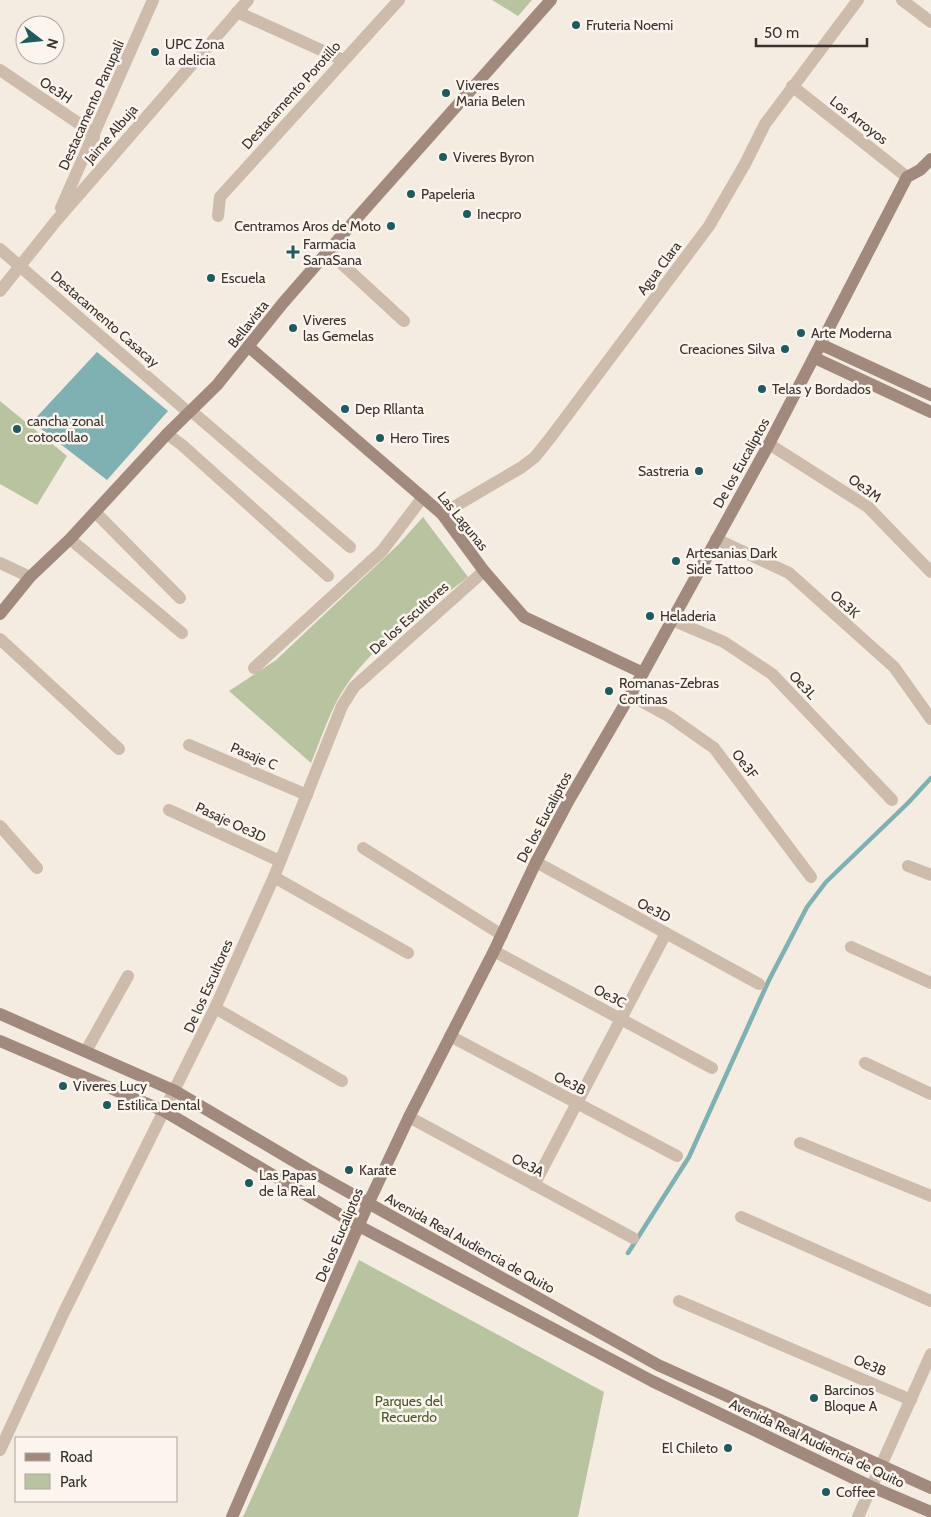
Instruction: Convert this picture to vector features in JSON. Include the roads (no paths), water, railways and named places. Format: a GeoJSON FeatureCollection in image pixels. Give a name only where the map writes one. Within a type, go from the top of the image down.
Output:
{"type":"FeatureCollection","features":[{"type":"Feature","properties":{"kind":"street","name":"Destacamento Panupali"},"geometry":{"type":"LineString","coordinates":[[56,221],[152,0]]}},
{"type":"Feature","properties":{"kind":"street","name":"Jaime Albuja"},"geometry":{"type":"LineString","coordinates":[[0,291],[56,221],[248,0]]}},
{"type":"Feature","properties":{"kind":"street","name":"Destacamento Porotillo"},"geometry":{"type":"LineString","coordinates":[[218,216],[220,196],[399,0]]}},
{"type":"Feature","properties":{"kind":"street","name":"Bellavista"},"geometry":{"type":"LineString","coordinates":[[0,614],[30,577],[96,513],[167,434],[217,385],[283,303],[551,0]]}},
{"type":"Feature","properties":{"kind":"street","name":"Agua Clara"},"geometry":{"type":"LineString","coordinates":[[442,514],[522,466],[535,457],[546,444],[709,226],[745,164],[765,124],[858,0]]}},
{"type":"Feature","properties":{"kind":"street"},"geometry":{"type":"LineString","coordinates":[[902,0],[931,22]]}},
{"type":"Feature","properties":{"kind":"street"},"geometry":{"type":"LineString","coordinates":[[237,12],[343,60]]}},
{"type":"Feature","properties":{"kind":"street","name":"Oe3H"},"geometry":{"type":"LineString","coordinates":[[0,70],[87,129],[94,137]]}},
{"type":"Feature","properties":{"kind":"street","name":"Los Arroyos"},"geometry":{"type":"LineString","coordinates":[[792,86],[907,177]]}},
{"type":"Feature","properties":{"kind":"street","name":"De los Eucaliptos"},"geometry":{"type":"LineString","coordinates":[[232,1517],[368,1204],[409,1118],[502,935],[536,862],[769,444],[822,345],[907,177],[920,170],[931,159]]}},
{"type":"Feature","properties":{"kind":"street","name":"Destacamento Casacay"},"geometry":{"type":"LineString","coordinates":[[0,249],[350,547]]}},
{"type":"Feature","properties":{"kind":"street"},"geometry":{"type":"LineString","coordinates":[[329,252],[404,321]]}},
{"type":"Feature","properties":{"kind":"street"},"geometry":{"type":"LineString","coordinates":[[822,345],[931,395]]}},
{"type":"Feature","properties":{"kind":"street","name":"Las Lagunas"},"geometry":{"type":"LineString","coordinates":[[249,347],[442,514],[484,571],[524,617],[643,673]]}},
{"type":"Feature","properties":{"kind":"street"},"geometry":{"type":"LineString","coordinates":[[815,358],[931,412]]}},
{"type":"Feature","properties":{"kind":"street"},"geometry":{"type":"LineString","coordinates":[[167,434],[182,445],[328,576]]}},
{"type":"Feature","properties":{"kind":"street","name":"Oe3M"},"geometry":{"type":"LineString","coordinates":[[769,444],[868,506],[931,572]]}},
{"type":"Feature","properties":{"kind":"street"},"geometry":{"type":"LineString","coordinates":[[254,668],[382,551],[423,497]]}},
{"type":"Feature","properties":{"kind":"street"},"geometry":{"type":"LineString","coordinates":[[96,513],[180,598]]}},
{"type":"Feature","properties":{"kind":"street"},"geometry":{"type":"LineString","coordinates":[[70,539],[182,633]]}},
{"type":"Feature","properties":{"kind":"street","name":"Oe3K"},"geometry":{"type":"LineString","coordinates":[[716,539],[789,574],[894,668],[931,719]]}},
{"type":"Feature","properties":{"kind":"street"},"geometry":{"type":"LineString","coordinates":[[0,563],[30,577]]}},
{"type":"Feature","properties":{"kind":"street","name":"De los Escultores"},"geometry":{"type":"LineString","coordinates":[[0,1450],[64,1312],[216,1008],[280,862],[342,706],[354,687],[484,571]]}},
{"type":"Feature","properties":{"kind":"street","name":"Oe3L"},"geometry":{"type":"LineString","coordinates":[[672,620],[724,642],[772,674],[892,800]]}},
{"type":"Feature","properties":{"kind":"street"},"geometry":{"type":"LineString","coordinates":[[0,639],[119,749]]}},
{"type":"Feature","properties":{"kind":"street","name":"Oe3F"},"geometry":{"type":"LineString","coordinates":[[630,695],[670,717],[714,748],[811,877]]}},
{"type":"Feature","properties":{"kind":"street","name":"Pasaje C"},"geometry":{"type":"LineString","coordinates":[[188,745],[307,795]]}},
{"type":"Feature","properties":{"kind":"street","name":"Pasaje Oe3D"},"geometry":{"type":"LineString","coordinates":[[169,810],[280,862]]}},
{"type":"Feature","properties":{"kind":"street"},"geometry":{"type":"LineString","coordinates":[[0,826],[36,868]]}},
{"type":"Feature","properties":{"kind":"street"},"geometry":{"type":"LineString","coordinates":[[363,848],[502,935]]}},
{"type":"Feature","properties":{"kind":"street","name":"Oe3D"},"geometry":{"type":"LineString","coordinates":[[536,862],[759,984]]}},
{"type":"Feature","properties":{"kind":"street"},"geometry":{"type":"LineString","coordinates":[[908,866],[931,875]]}},
{"type":"Feature","properties":{"kind":"street"},"geometry":{"type":"LineString","coordinates":[[274,876],[408,953]]}},
{"type":"Feature","properties":{"kind":"street"},"geometry":{"type":"LineString","coordinates":[[534,1185],[666,933]]}},
{"type":"Feature","properties":{"kind":"street"},"geometry":{"type":"LineString","coordinates":[[851,947],[931,983]]}},
{"type":"Feature","properties":{"kind":"street","name":"Oe3C"},"geometry":{"type":"LineString","coordinates":[[494,951],[712,1068]]}},
{"type":"Feature","properties":{"kind":"street"},"geometry":{"type":"LineString","coordinates":[[86,1051],[128,976]]}},
{"type":"Feature","properties":{"kind":"street"},"geometry":{"type":"LineString","coordinates":[[216,1008],[342,1081]]}},
{"type":"Feature","properties":{"kind":"street","name":"Avenida Real Audiencia de Quito"},"geometry":{"type":"LineString","coordinates":[[0,1014],[175,1091],[368,1204],[658,1364],[931,1488]]}},
{"type":"Feature","properties":{"kind":"street","name":"Oe3B"},"geometry":{"type":"LineString","coordinates":[[450,1036],[677,1156]]}},
{"type":"Feature","properties":{"kind":"street","name":"Avenida Real Audiencia de Quito"},"geometry":{"type":"LineString","coordinates":[[0,1041],[164,1111],[359,1226],[652,1381],[872,1487],[931,1512]]}},
{"type":"Feature","properties":{"kind":"street"},"geometry":{"type":"LineString","coordinates":[[865,1063],[931,1094]]}},
{"type":"Feature","properties":{"kind":"street","name":"Oe3A"},"geometry":{"type":"LineString","coordinates":[[409,1118],[633,1238]]}},
{"type":"Feature","properties":{"kind":"street"},"geometry":{"type":"LineString","coordinates":[[800,1143],[931,1196]]}},
{"type":"Feature","properties":{"kind":"street"},"geometry":{"type":"LineString","coordinates":[[741,1217],[931,1301]]}},
{"type":"Feature","properties":{"kind":"street","name":"Oe3B"},"geometry":{"type":"LineString","coordinates":[[680,1301],[910,1400]]}},
{"type":"Feature","properties":{"kind":"street"},"geometry":{"type":"LineString","coordinates":[[858,1517],[931,1354]]}},
{"type":"Feature","properties":{"kind":"water"},"geometry":{"type":"Polygon","coordinates":[[[97,352],[168,411],[107,480],[32,422],[97,352]]]}},
{"type":"Feature","properties":{"kind":"waterway"},"geometry":{"type":"LineString","coordinates":[[628,1253],[689,1157],[769,980],[807,907],[826,882],[908,803],[931,778]]}},
{"type":"Feature","properties":{"kind":"place","name":"Fruteria Noemi"},"geometry":{"type":"Point","coordinates":[576,25]}},
{"type":"Feature","properties":{"kind":"place","name":"UPC Zona la delicia"},"geometry":{"type":"Point","coordinates":[155,52]}},
{"type":"Feature","properties":{"kind":"place","name":"Viveres Maria Belen"},"geometry":{"type":"Point","coordinates":[446,93]}},
{"type":"Feature","properties":{"kind":"place","name":"Viveres Byron"},"geometry":{"type":"Point","coordinates":[443,157]}},
{"type":"Feature","properties":{"kind":"place","name":"Papeleria"},"geometry":{"type":"Point","coordinates":[411,194]}},
{"type":"Feature","properties":{"kind":"place","name":"Inecpro"},"geometry":{"type":"Point","coordinates":[467,214]}},
{"type":"Feature","properties":{"kind":"place","name":"Centramos Aros de Moto"},"geometry":{"type":"Point","coordinates":[391,226]}},
{"type":"Feature","properties":{"kind":"place","name":"Farmacia SanaSana"},"geometry":{"type":"Point","coordinates":[293,252]}},
{"type":"Feature","properties":{"kind":"place","name":"Escuela"},"geometry":{"type":"Point","coordinates":[211,278]}},
{"type":"Feature","properties":{"kind":"place","name":"Viveres las Gemelas"},"geometry":{"type":"Point","coordinates":[293,328]}},
{"type":"Feature","properties":{"kind":"place","name":"Arte Moderna"},"geometry":{"type":"Point","coordinates":[801,333]}},
{"type":"Feature","properties":{"kind":"place","name":"Creaciones Silva"},"geometry":{"type":"Point","coordinates":[785,349]}},
{"type":"Feature","properties":{"kind":"place","name":"Telas y Bordados"},"geometry":{"type":"Point","coordinates":[762,389]}},
{"type":"Feature","properties":{"kind":"place","name":"Dep Rllanta"},"geometry":{"type":"Point","coordinates":[345,409]}},
{"type":"Feature","properties":{"kind":"place","name":"cancha zonal cotocollao"},"geometry":{"type":"Point","coordinates":[17,429]}},
{"type":"Feature","properties":{"kind":"place","name":"Hero Tires"},"geometry":{"type":"Point","coordinates":[380,438]}},
{"type":"Feature","properties":{"kind":"place","name":"Sastreria"},"geometry":{"type":"Point","coordinates":[699,471]}},
{"type":"Feature","properties":{"kind":"place","name":"Artesanias Dark Side Tattoo"},"geometry":{"type":"Point","coordinates":[676,561]}},
{"type":"Feature","properties":{"kind":"place","name":"Heladeria"},"geometry":{"type":"Point","coordinates":[650,616]}},
{"type":"Feature","properties":{"kind":"place","name":"Romanas-Zebras Cortinas"},"geometry":{"type":"Point","coordinates":[609,691]}},
{"type":"Feature","properties":{"kind":"place","name":"Viveres Lucy"},"geometry":{"type":"Point","coordinates":[63,1086]}},
{"type":"Feature","properties":{"kind":"place","name":"Estilica Dental"},"geometry":{"type":"Point","coordinates":[107,1105]}},
{"type":"Feature","properties":{"kind":"place","name":"Karate"},"geometry":{"type":"Point","coordinates":[349,1170]}},
{"type":"Feature","properties":{"kind":"place","name":"Las Papas de la Real"},"geometry":{"type":"Point","coordinates":[249,1183]}},
{"type":"Feature","properties":{"kind":"place","name":"Barcinos Bloque A"},"geometry":{"type":"Point","coordinates":[814,1398]}},
{"type":"Feature","properties":{"kind":"place","name":"El Chileto"},"geometry":{"type":"Point","coordinates":[728,1448]}},
{"type":"Feature","properties":{"kind":"place","name":"Coffee"},"geometry":{"type":"Point","coordinates":[826,1492]}},
{"type":"Feature","properties":{"kind":"park label","name":"Parques del Recuerdo"},"geometry":{"type":"Point","coordinates":[409,1409]}}]}
